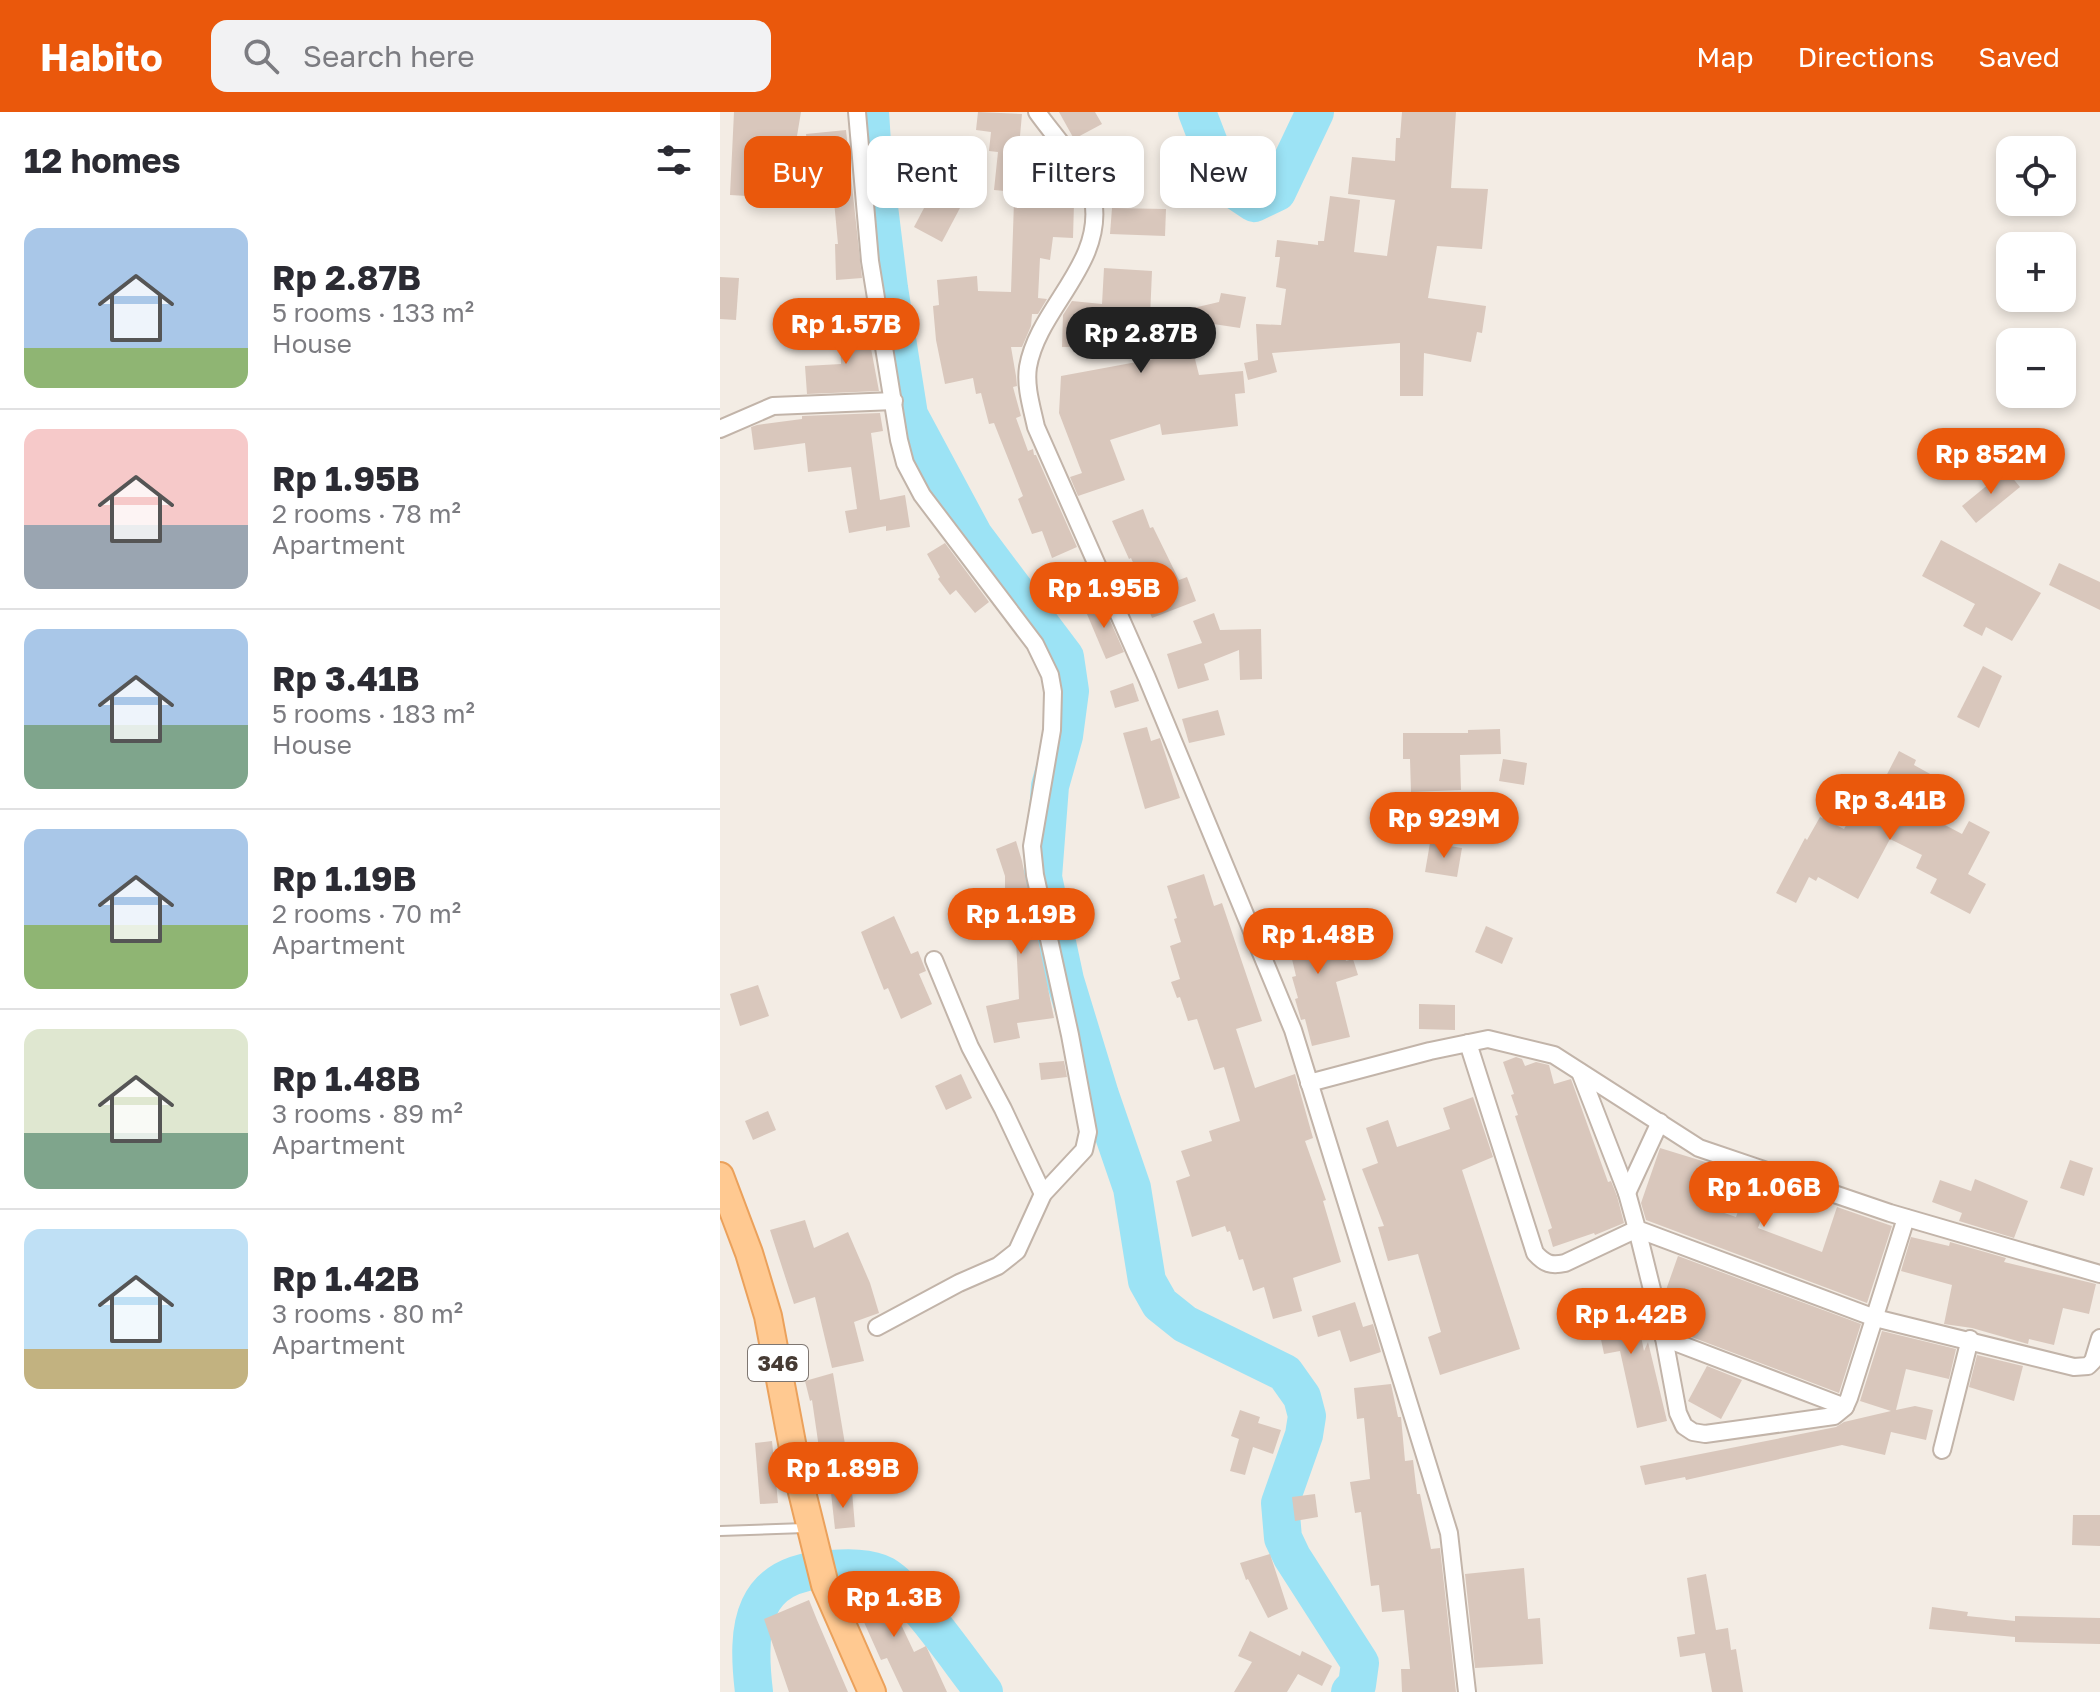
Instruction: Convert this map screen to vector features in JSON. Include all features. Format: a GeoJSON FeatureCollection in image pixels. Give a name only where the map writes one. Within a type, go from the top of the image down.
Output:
{"type":"FeatureCollection","features":[{"type":"Feature","properties":{"kind":"main road","name":"346"},"geometry":{"type":"LineString","coordinates":[[720,1176],[749,1253],[768,1316],[816,1555],[825,1585],[872,1692]]}},
{"type":"Feature","properties":{"kind":"street"},"geometry":{"type":"LineString","coordinates":[[857,112],[870,261],[905,463],[922,495],[1035,644],[1050,675],[1052,730],[1032,846],[1035,875],[1088,1132],[1084,1150],[1043,1194],[1017,1251],[998,1266],[877,1327]]}},
{"type":"Feature","properties":{"kind":"street"},"geometry":{"type":"LineString","coordinates":[[1037,112],[1085,179],[1093,199],[1092,232],[1082,260],[1036,344],[1028,368],[1028,391],[1036,427],[1153,693],[1293,1030],[1449,1533],[1467,1692]]}},
{"type":"Feature","properties":{"kind":"street"},"geometry":{"type":"LineString","coordinates":[[720,429],[773,406],[894,401]]}},
{"type":"Feature","properties":{"kind":"street"},"geometry":{"type":"LineString","coordinates":[[934,960],[970,1047],[1043,1194]]}},
{"type":"Feature","properties":{"kind":"street"},"geometry":{"type":"LineString","coordinates":[[1309,1083],[1488,1039],[1554,1055],[1699,1148],[1906,1218],[2100,1274]]}},
{"type":"Feature","properties":{"kind":"street"},"geometry":{"type":"LineString","coordinates":[[1468,1043],[1535,1253],[1544,1262],[1553,1266],[1565,1263],[1637,1229],[1875,1318],[2082,1368],[2093,1361],[2100,1338]]}},
{"type":"Feature","properties":{"kind":"street"},"geometry":{"type":"LineString","coordinates":[[1580,1072],[1627,1193],[1664,1338],[1678,1413],[1684,1426],[1693,1432],[1705,1434],[1834,1416],[1845,1407],[1906,1218]]}},
{"type":"Feature","properties":{"kind":"street"},"geometry":{"type":"LineString","coordinates":[[1627,1193],[1660,1122]]}},
{"type":"Feature","properties":{"kind":"street"},"geometry":{"type":"LineString","coordinates":[[1664,1338],[1845,1407]]}},
{"type":"Feature","properties":{"kind":"street"},"geometry":{"type":"LineString","coordinates":[[1942,1450],[1970,1339]]}},
{"type":"Feature","properties":{"kind":"lane"},"geometry":{"type":"LineString","coordinates":[[720,1531],[810,1528]]}},
{"type":"Feature","properties":{"kind":"building"},"geometry":{"type":"Polygon","coordinates":[[[734,112],[801,112],[797,136],[744,136],[744,196],[730,195],[734,112]]]}},
{"type":"Feature","properties":{"kind":"building"},"geometry":{"type":"Polygon","coordinates":[[[978,112],[1022,114],[1020,136],[1003,136],[1003,191],[994,190],[998,152],[989,151],[991,132],[976,130],[978,112]]]}},
{"type":"Feature","properties":{"kind":"building"},"geometry":{"type":"Polygon","coordinates":[[[1059,112],[1095,112],[1102,124],[1080,136],[1072,136],[1059,112]]]}},
{"type":"Feature","properties":{"kind":"building"},"geometry":{"type":"Polygon","coordinates":[[[1402,112],[1456,112],[1451,188],[1488,189],[1482,249],[1437,246],[1428,298],[1486,306],[1482,333],[1477,332],[1471,362],[1424,353],[1423,396],[1400,396],[1400,343],[1272,353],[1277,372],[1248,380],[1244,363],[1258,360],[1256,324],[1281,325],[1286,289],[1276,287],[1280,257],[1275,257],[1277,240],[1318,245],[1318,241],[1324,241],[1330,196],[1360,200],[1354,252],[1387,256],[1395,200],[1348,194],[1352,157],[1395,161],[1402,112]]]}},
{"type":"Feature","properties":{"kind":"building"},"geometry":{"type":"Polygon","coordinates":[[[846,130],[847,136],[806,136],[846,130]]]}},
{"type":"Feature","properties":{"kind":"building"},"geometry":{"type":"Polygon","coordinates":[[[851,176],[862,278],[836,280],[835,244],[838,244],[835,208],[851,208],[851,176]]]}},
{"type":"Feature","properties":{"kind":"building"},"geometry":{"type":"Polygon","coordinates":[[[924,208],[960,208],[942,242],[914,227],[924,208]]]}},
{"type":"Feature","properties":{"kind":"building"},"geometry":{"type":"Polygon","coordinates":[[[1014,208],[1074,208],[1073,238],[1053,237],[1050,260],[1040,258],[1038,298],[1047,299],[1038,314],[1032,314],[1031,326],[1022,347],[1011,347],[1017,386],[1013,387],[1021,416],[1016,418],[1028,451],[1033,449],[1077,547],[1052,558],[1042,531],[1032,534],[1018,499],[1023,496],[994,423],[989,424],[981,393],[976,394],[973,378],[945,384],[936,340],[933,306],[939,305],[937,280],[977,276],[978,291],[1011,292],[1014,208]]]}},
{"type":"Feature","properties":{"kind":"building"},"geometry":{"type":"Polygon","coordinates":[[[1112,208],[1166,209],[1165,236],[1110,234],[1112,208]]]}},
{"type":"Feature","properties":{"kind":"building"},"geometry":{"type":"Polygon","coordinates":[[[1104,268],[1152,271],[1150,318],[1219,302],[1221,293],[1246,297],[1240,328],[1200,322],[1203,336],[1190,339],[1199,375],[1243,371],[1245,393],[1235,394],[1238,426],[1162,435],[1160,424],[1110,440],[1125,480],[1078,496],[1070,477],[1082,473],[1059,413],[1061,376],[1153,359],[1152,346],[1062,347],[1063,315],[1072,301],[1102,304],[1104,268]]]}},
{"type":"Feature","properties":{"kind":"building"},"geometry":{"type":"Polygon","coordinates":[[[720,277],[739,278],[736,320],[720,319],[720,277]]]}},
{"type":"Feature","properties":{"kind":"building"},"geometry":{"type":"Polygon","coordinates":[[[866,322],[879,391],[807,394],[805,366],[841,364],[840,325],[866,322]]]}},
{"type":"Feature","properties":{"kind":"building"},"geometry":{"type":"Polygon","coordinates":[[[880,413],[883,431],[871,433],[880,500],[905,495],[910,527],[886,531],[886,526],[849,533],[845,511],[857,509],[851,467],[808,472],[805,443],[754,450],[751,427],[757,425],[802,419],[802,416],[880,413]]]}},
{"type":"Feature","properties":{"kind":"building"},"geometry":{"type":"Polygon","coordinates":[[[2006,470],[2020,487],[1976,523],[1962,506],[2006,470]]]}},
{"type":"Feature","properties":{"kind":"building"},"geometry":{"type":"Polygon","coordinates":[[[1143,509],[1179,580],[1187,577],[1196,601],[1152,618],[1143,594],[1147,593],[1112,521],[1143,509]]]}},
{"type":"Feature","properties":{"kind":"building"},"geometry":{"type":"Polygon","coordinates":[[[1941,540],[2041,593],[2012,641],[1986,627],[1982,636],[1963,626],[1975,604],[1922,576],[1941,540]]]}},
{"type":"Feature","properties":{"kind":"building"},"geometry":{"type":"Polygon","coordinates":[[[945,543],[989,602],[975,613],[956,590],[950,595],[938,579],[940,577],[927,554],[945,543]]]}},
{"type":"Feature","properties":{"kind":"building"},"geometry":{"type":"Polygon","coordinates":[[[2059,563],[2100,582],[2100,610],[2049,585],[2059,563]]]}},
{"type":"Feature","properties":{"kind":"building"},"geometry":{"type":"Polygon","coordinates":[[[1101,600],[1124,652],[1106,659],[1084,607],[1101,600]]]}},
{"type":"Feature","properties":{"kind":"building"},"geometry":{"type":"Polygon","coordinates":[[[1214,613],[1220,630],[1261,629],[1262,679],[1240,680],[1239,650],[1204,664],[1209,680],[1178,689],[1167,654],[1202,643],[1193,621],[1214,613]]]}},
{"type":"Feature","properties":{"kind":"building"},"geometry":{"type":"Polygon","coordinates":[[[1983,666],[2002,676],[1979,728],[1957,717],[1983,666]]]}},
{"type":"Feature","properties":{"kind":"building"},"geometry":{"type":"Polygon","coordinates":[[[1133,683],[1139,701],[1115,708],[1110,691],[1133,683]]]}},
{"type":"Feature","properties":{"kind":"building"},"geometry":{"type":"Polygon","coordinates":[[[1218,710],[1225,735],[1189,743],[1182,719],[1218,710]]]}},
{"type":"Feature","properties":{"kind":"building"},"geometry":{"type":"Polygon","coordinates":[[[1147,727],[1151,741],[1160,738],[1180,798],[1145,809],[1123,733],[1147,727]]]}},
{"type":"Feature","properties":{"kind":"building"},"geometry":{"type":"Polygon","coordinates":[[[1500,729],[1501,754],[1460,755],[1461,790],[1411,792],[1410,759],[1403,759],[1403,733],[1468,733],[1468,730],[1500,729]]]}},
{"type":"Feature","properties":{"kind":"building"},"geometry":{"type":"Polygon","coordinates":[[[1899,751],[1916,760],[1914,765],[1932,775],[1915,809],[1962,834],[1969,821],[1990,832],[1968,874],[1986,884],[1970,914],[1930,893],[1937,879],[1916,868],[1922,855],[1890,839],[1858,899],[1818,877],[1816,881],[1809,877],[1796,903],[1776,893],[1805,838],[1807,840],[1820,817],[1844,829],[1874,777],[1883,782],[1899,751]]]}},
{"type":"Feature","properties":{"kind":"building"},"geometry":{"type":"Polygon","coordinates":[[[1503,759],[1527,763],[1524,785],[1499,781],[1503,759]]]}},
{"type":"Feature","properties":{"kind":"building"},"geometry":{"type":"Polygon","coordinates":[[[1016,841],[1054,1018],[1017,1023],[1020,1038],[994,1043],[986,1006],[1019,999],[1016,940],[1012,940],[1005,876],[996,849],[1016,841]]]}},
{"type":"Feature","properties":{"kind":"building"},"geometry":{"type":"Polygon","coordinates":[[[1430,843],[1462,848],[1457,877],[1425,872],[1430,843]]]}},
{"type":"Feature","properties":{"kind":"building"},"geometry":{"type":"Polygon","coordinates":[[[1204,874],[1214,906],[1222,903],[1262,1021],[1236,1029],[1255,1088],[1295,1074],[1313,1138],[1305,1141],[1326,1200],[1323,1201],[1341,1262],[1293,1278],[1302,1311],[1273,1319],[1264,1287],[1253,1291],[1230,1231],[1227,1232],[1225,1226],[1192,1237],[1176,1181],[1190,1176],[1181,1151],[1212,1141],[1209,1131],[1240,1121],[1224,1067],[1214,1070],[1197,1019],[1188,1021],[1171,982],[1180,979],[1170,946],[1181,942],[1167,886],[1204,874]]]}},
{"type":"Feature","properties":{"kind":"building"},"geometry":{"type":"Polygon","coordinates":[[[1322,908],[1329,940],[1340,938],[1346,961],[1353,959],[1358,975],[1336,982],[1350,1037],[1312,1046],[1305,1019],[1301,1020],[1295,999],[1298,998],[1292,977],[1296,976],[1282,917],[1322,908]]]}},
{"type":"Feature","properties":{"kind":"building"},"geometry":{"type":"Polygon","coordinates":[[[894,916],[911,954],[918,951],[926,971],[919,974],[932,1004],[901,1019],[888,988],[884,990],[861,932],[894,916]]]}},
{"type":"Feature","properties":{"kind":"building"},"geometry":{"type":"Polygon","coordinates":[[[1486,926],[1513,938],[1502,964],[1475,952],[1486,926]]]}},
{"type":"Feature","properties":{"kind":"building"},"geometry":{"type":"Polygon","coordinates":[[[758,985],[769,1016],[740,1026],[730,994],[758,985]]]}},
{"type":"Feature","properties":{"kind":"building"},"geometry":{"type":"Polygon","coordinates":[[[1419,1004],[1455,1005],[1455,1030],[1419,1029],[1419,1004]]]}},
{"type":"Feature","properties":{"kind":"building"},"geometry":{"type":"Polygon","coordinates":[[[1516,1057],[1522,1059],[1525,1066],[1536,1062],[1549,1065],[1554,1084],[1571,1079],[1608,1182],[1611,1181],[1617,1196],[1624,1223],[1553,1247],[1548,1230],[1552,1228],[1515,1116],[1518,1115],[1511,1095],[1514,1094],[1503,1062],[1516,1057]]]}},
{"type":"Feature","properties":{"kind":"building"},"geometry":{"type":"Polygon","coordinates":[[[1064,1061],[1067,1077],[1041,1080],[1039,1063],[1064,1061]]]}},
{"type":"Feature","properties":{"kind":"building"},"geometry":{"type":"Polygon","coordinates":[[[961,1074],[972,1098],[946,1110],[935,1086],[961,1074]]]}},
{"type":"Feature","properties":{"kind":"building"},"geometry":{"type":"Polygon","coordinates":[[[1473,1097],[1493,1157],[1462,1170],[1520,1349],[1440,1375],[1428,1337],[1441,1332],[1418,1254],[1388,1261],[1378,1227],[1384,1226],[1362,1169],[1378,1163],[1366,1128],[1388,1120],[1397,1147],[1450,1129],[1443,1108],[1473,1097]]]}},
{"type":"Feature","properties":{"kind":"building"},"geometry":{"type":"Polygon","coordinates":[[[768,1111],[776,1130],[753,1140],[745,1121],[768,1111]]]}},
{"type":"Feature","properties":{"kind":"building"},"geometry":{"type":"Polygon","coordinates":[[[1660,1148],[1712,1164],[1698,1204],[1736,1217],[1750,1177],[1773,1185],[1758,1228],[1822,1252],[1837,1207],[1892,1226],[1867,1303],[1646,1220],[1641,1203],[1660,1148]]]}},
{"type":"Feature","properties":{"kind":"building"},"geometry":{"type":"Polygon","coordinates":[[[2070,1160],[2093,1168],[2084,1196],[2060,1188],[2070,1160]]]}},
{"type":"Feature","properties":{"kind":"building"},"geometry":{"type":"Polygon","coordinates":[[[1975,1179],[2028,1201],[2014,1238],[1959,1221],[1962,1213],[1932,1202],[1940,1180],[1971,1191],[1975,1179]]]}},
{"type":"Feature","properties":{"kind":"building"},"geometry":{"type":"Polygon","coordinates":[[[805,1220],[814,1248],[848,1232],[870,1283],[879,1313],[854,1322],[864,1361],[832,1368],[815,1297],[794,1304],[770,1230],[805,1220]]]}},
{"type":"Feature","properties":{"kind":"building"},"geometry":{"type":"Polygon","coordinates":[[[1911,1237],[1949,1246],[1950,1242],[2006,1258],[2004,1262],[2096,1284],[2089,1314],[2063,1308],[2054,1345],[2029,1339],[2028,1344],[1972,1328],[1944,1324],[1952,1285],[1901,1271],[1911,1237]]]}},
{"type":"Feature","properties":{"kind":"building"},"geometry":{"type":"Polygon","coordinates":[[[1678,1256],[1861,1324],[1839,1393],[1673,1330],[1670,1318],[1679,1295],[1666,1290],[1678,1256]]]}},
{"type":"Feature","properties":{"kind":"building"},"geometry":{"type":"Polygon","coordinates":[[[1632,1293],[1644,1351],[1648,1342],[1667,1421],[1637,1428],[1620,1351],[1604,1354],[1593,1301],[1632,1293]]]}},
{"type":"Feature","properties":{"kind":"building"},"geometry":{"type":"Polygon","coordinates":[[[1355,1302],[1363,1327],[1373,1324],[1381,1352],[1350,1362],[1340,1330],[1318,1337],[1312,1316],[1355,1302]]]}},
{"type":"Feature","properties":{"kind":"building"},"geometry":{"type":"Polygon","coordinates":[[[1882,1331],[1956,1349],[1949,1379],[1906,1369],[1896,1410],[1915,1406],[1933,1410],[1926,1440],[1891,1432],[1885,1455],[1842,1445],[1686,1480],[1685,1477],[1645,1485],[1640,1466],[1836,1427],[1844,1422],[1891,1411],[1860,1401],[1882,1331]]]}},
{"type":"Feature","properties":{"kind":"building"},"geometry":{"type":"Polygon","coordinates":[[[1977,1355],[2023,1366],[2014,1401],[1969,1387],[1977,1355]]]}},
{"type":"Feature","properties":{"kind":"building"},"geometry":{"type":"Polygon","coordinates":[[[1707,1366],[1742,1380],[1721,1419],[1688,1401],[1707,1366]]]}},
{"type":"Feature","properties":{"kind":"building"},"geometry":{"type":"Polygon","coordinates":[[[833,1373],[845,1444],[819,1448],[812,1400],[805,1381],[833,1373]]]}},
{"type":"Feature","properties":{"kind":"building"},"geometry":{"type":"Polygon","coordinates":[[[1391,1384],[1398,1417],[1401,1417],[1405,1461],[1413,1460],[1417,1494],[1420,1494],[1431,1549],[1440,1548],[1456,1692],[1402,1692],[1401,1669],[1410,1669],[1404,1610],[1382,1612],[1379,1585],[1371,1586],[1361,1512],[1355,1513],[1350,1482],[1370,1479],[1364,1418],[1357,1419],[1354,1388],[1391,1384]]]}},
{"type":"Feature","properties":{"kind":"building"},"geometry":{"type":"Polygon","coordinates":[[[1240,1410],[1260,1417],[1258,1423],[1281,1430],[1273,1454],[1253,1447],[1245,1475],[1230,1471],[1239,1439],[1231,1436],[1240,1410]]]}},
{"type":"Feature","properties":{"kind":"building"},"geometry":{"type":"Polygon","coordinates":[[[772,1441],[778,1503],[760,1504],[755,1443],[772,1441]]]}},
{"type":"Feature","properties":{"kind":"building"},"geometry":{"type":"Polygon","coordinates":[[[864,1444],[871,1485],[847,1489],[840,1448],[864,1444]]]}},
{"type":"Feature","properties":{"kind":"building"},"geometry":{"type":"Polygon","coordinates":[[[852,1491],[855,1527],[835,1529],[831,1493],[852,1491]]]}},
{"type":"Feature","properties":{"kind":"building"},"geometry":{"type":"Polygon","coordinates":[[[1315,1494],[1318,1517],[1295,1521],[1292,1497],[1315,1494]]]}},
{"type":"Feature","properties":{"kind":"building"},"geometry":{"type":"Polygon","coordinates":[[[2073,1515],[2100,1515],[2100,1546],[2072,1545],[2073,1515]]]}},
{"type":"Feature","properties":{"kind":"building"},"geometry":{"type":"Polygon","coordinates":[[[1270,1554],[1288,1609],[1268,1618],[1240,1563],[1270,1554]]]}},
{"type":"Feature","properties":{"kind":"building"},"geometry":{"type":"Polygon","coordinates":[[[1524,1568],[1528,1619],[1540,1618],[1543,1664],[1475,1668],[1465,1574],[1524,1568]]]}},
{"type":"Feature","properties":{"kind":"building"},"geometry":{"type":"Polygon","coordinates":[[[851,1574],[881,1579],[877,1607],[890,1601],[914,1652],[926,1646],[947,1692],[903,1692],[887,1658],[881,1660],[854,1600],[849,1600],[851,1574]]]}},
{"type":"Feature","properties":{"kind":"building"},"geometry":{"type":"Polygon","coordinates":[[[1706,1574],[1716,1630],[1728,1628],[1731,1650],[1736,1649],[1743,1692],[1712,1692],[1705,1653],[1680,1657],[1677,1637],[1695,1634],[1687,1578],[1706,1574]]]}},
{"type":"Feature","properties":{"kind":"building"},"geometry":{"type":"Polygon","coordinates":[[[809,1600],[848,1692],[789,1692],[764,1619],[809,1600]]]}},
{"type":"Feature","properties":{"kind":"building"},"geometry":{"type":"Polygon","coordinates":[[[1932,1607],[1968,1612],[1967,1616],[2015,1621],[2015,1616],[2100,1618],[2100,1644],[2015,1642],[2015,1637],[1929,1629],[1932,1607]]]}},
{"type":"Feature","properties":{"kind":"building"},"geometry":{"type":"Polygon","coordinates":[[[1250,1631],[1300,1656],[1302,1651],[1332,1666],[1322,1686],[1298,1674],[1287,1692],[1234,1692],[1252,1662],[1238,1656],[1250,1631]]]}},
{"type":"Feature","properties":{"kind":"waterway"},"geometry":{"type":"LineString","coordinates":[[870,112],[889,288],[909,415],[974,536],[1065,657],[1070,691],[1064,736],[1050,786],[1043,877],[1065,980],[1132,1188],[1147,1281],[1160,1304],[1185,1324],[1285,1373],[1302,1397],[1307,1416],[1304,1435],[1280,1503],[1283,1538],[1360,1663],[1357,1685],[1350,1692]]}},
{"type":"Feature","properties":{"kind":"waterway"},"geometry":{"type":"LineString","coordinates":[[1197,112],[1230,187],[1254,203],[1277,192],[1315,112]]}},
{"type":"Feature","properties":{"kind":"waterway"},"geometry":{"type":"LineString","coordinates":[[754,1692],[751,1646],[754,1625],[759,1607],[769,1592],[784,1581],[804,1573],[850,1568],[878,1572],[896,1584],[923,1612],[984,1692]]}}]}
